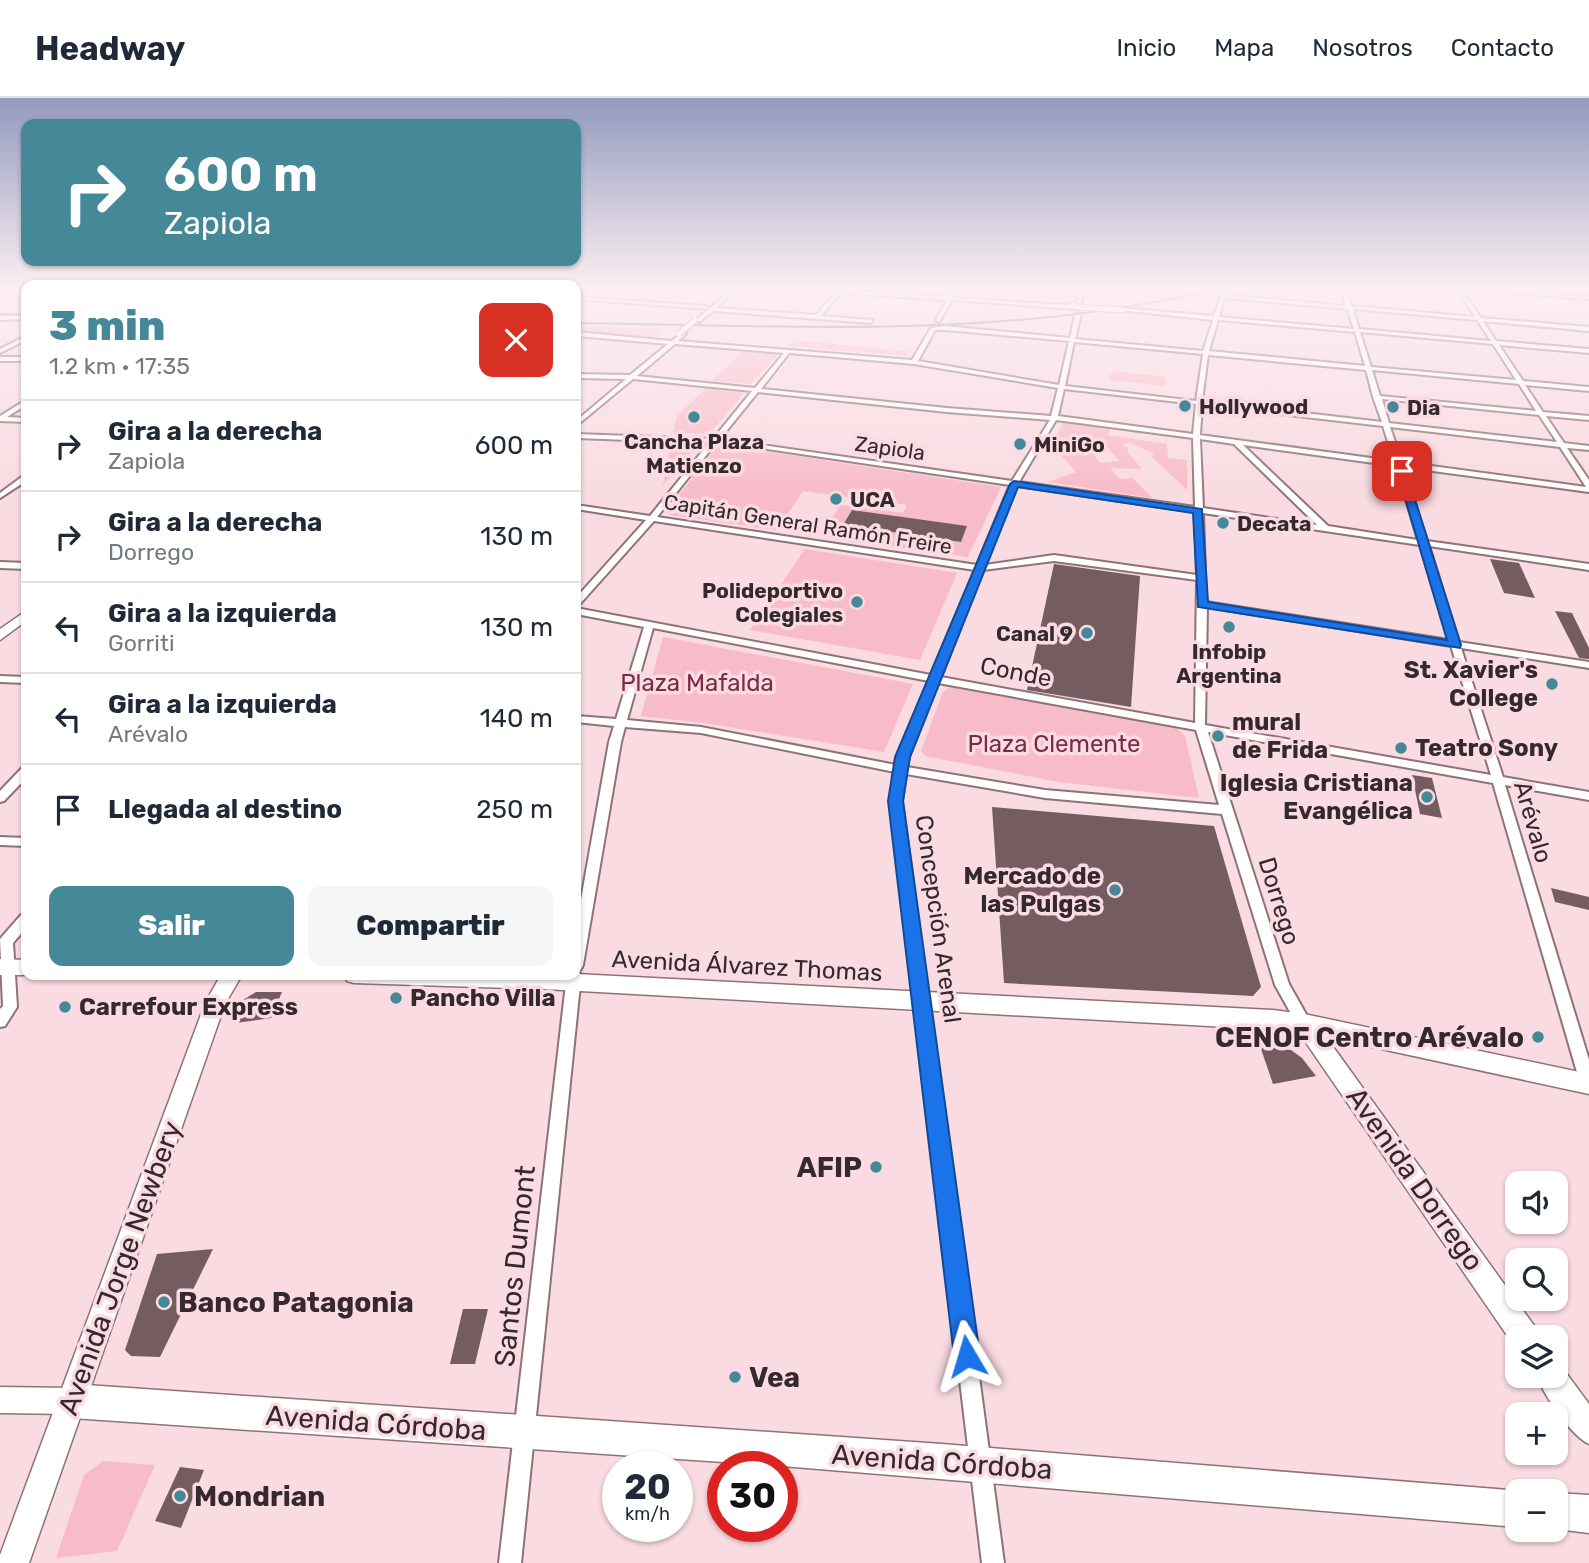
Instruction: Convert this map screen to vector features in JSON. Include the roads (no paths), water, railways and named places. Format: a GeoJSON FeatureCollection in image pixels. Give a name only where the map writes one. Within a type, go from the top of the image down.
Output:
{"type":"FeatureCollection","features":[{"type":"Feature","properties":{"kind":"main road"},"geometry":{"type":"LineString","coordinates":[[0,636],[21,619]]}},
{"type":"Feature","properties":{"kind":"main road","name":"Avenida Álvarez Thomas"},"geometry":{"type":"LineString","coordinates":[[581,976],[922,1002],[1304,1023],[1589,1085]]}},
{"type":"Feature","properties":{"kind":"main road","name":"Avenida Jorge Newbery"},"geometry":{"type":"LineString","coordinates":[[13,1563],[216,1001],[229,980]]}},
{"type":"Feature","properties":{"kind":"main road","name":"Avenida Dorrego"},"geometry":{"type":"LineString","coordinates":[[1304,1023],[1517,1325]]}},
{"type":"Feature","properties":{"kind":"main road"},"geometry":{"type":"LineString","coordinates":[[1560,1388],[1589,1429]]}},
{"type":"Feature","properties":{"kind":"main road","name":"Avenida Córdoba"},"geometry":{"type":"LineString","coordinates":[[72,1401],[525,1435],[981,1465],[1505,1507]]}},
{"type":"Feature","properties":{"kind":"main road"},"geometry":{"type":"LineString","coordinates":[[1568,1512],[1589,1514]]}},
{"type":"Feature","properties":{"kind":"street"},"geometry":{"type":"LineString","coordinates":[[581,420],[653,358]]}},
{"type":"Feature","properties":{"kind":"street"},"geometry":{"type":"LineString","coordinates":[[581,597],[652,518],[782,358]]}},
{"type":"Feature","properties":{"kind":"street"},"geometry":{"type":"LineString","coordinates":[[872,358],[914,362],[1061,387],[1589,447]]}},
{"type":"Feature","properties":{"kind":"street"},"geometry":{"type":"LineString","coordinates":[[914,362],[916,358]]}},
{"type":"Feature","properties":{"kind":"street","name":"Concepción Arenal"},"geometry":{"type":"LineString","coordinates":[[993,1563],[896,801],[900,769],[1014,484],[1054,418],[1068,358]]}},
{"type":"Feature","properties":{"kind":"street","name":"Dorrego"},"geometry":{"type":"LineString","coordinates":[[1205,358],[1196,438],[1202,604],[1200,725],[1282,985],[1304,1023]]}},
{"type":"Feature","properties":{"kind":"street"},"geometry":{"type":"LineString","coordinates":[[1285,358],[1589,389]]}},
{"type":"Feature","properties":{"kind":"street","name":"Arévalo"},"geometry":{"type":"LineString","coordinates":[[1365,358],[1498,780],[1589,1085]]}},
{"type":"Feature","properties":{"kind":"street"},"geometry":{"type":"LineString","coordinates":[[1505,358],[1589,488]]}},
{"type":"Feature","properties":{"kind":"street"},"geometry":{"type":"LineString","coordinates":[[0,359],[21,359]]}},
{"type":"Feature","properties":{"kind":"street"},"geometry":{"type":"LineString","coordinates":[[581,376],[631,377],[947,410],[1054,418],[1589,488]]}},
{"type":"Feature","properties":{"kind":"street"},"geometry":{"type":"LineString","coordinates":[[1376,397],[1589,418]]}},
{"type":"Feature","properties":{"kind":"street"},"geometry":{"type":"LineString","coordinates":[[0,419],[21,405]]}},
{"type":"Feature","properties":{"kind":"street"},"geometry":{"type":"LineString","coordinates":[[0,419],[21,420]]}},
{"type":"Feature","properties":{"kind":"street","name":"Zapiola"},"geometry":{"type":"LineString","coordinates":[[581,436],[713,440],[1589,567]]}},
{"type":"Feature","properties":{"kind":"street"},"geometry":{"type":"LineString","coordinates":[[1237,443],[1326,529]]}},
{"type":"Feature","properties":{"kind":"street"},"geometry":{"type":"LineString","coordinates":[[0,482],[21,484]]}},
{"type":"Feature","properties":{"kind":"street"},"geometry":{"type":"LineString","coordinates":[[0,496],[21,485]]}},
{"type":"Feature","properties":{"kind":"street","name":"Capitán General Ramón Freire"},"geometry":{"type":"LineString","coordinates":[[581,508],[980,568],[1054,558],[1201,578]]}},
{"type":"Feature","properties":{"kind":"street"},"geometry":{"type":"LineString","coordinates":[[0,565],[21,566]]}},
{"type":"Feature","properties":{"kind":"street"},"geometry":{"type":"LineString","coordinates":[[1202,604],[1589,665]]}},
{"type":"Feature","properties":{"kind":"street","name":"Conde"},"geometry":{"type":"LineString","coordinates":[[581,612],[1589,796]]}},
{"type":"Feature","properties":{"kind":"street","name":"Santos Dumont"},"geometry":{"type":"LineString","coordinates":[[581,936],[620,722],[649,625]]}},
{"type":"Feature","properties":{"kind":"street"},"geometry":{"type":"LineString","coordinates":[[0,678],[21,680]]}},
{"type":"Feature","properties":{"kind":"street"},"geometry":{"type":"LineString","coordinates":[[581,719],[701,730],[1045,794],[1227,810]]}},
{"type":"Feature","properties":{"kind":"street"},"geometry":{"type":"LineString","coordinates":[[0,799],[21,776]]}},
{"type":"Feature","properties":{"kind":"street"},"geometry":{"type":"LineString","coordinates":[[0,841],[21,842]]}},
{"type":"Feature","properties":{"kind":"street"},"geometry":{"type":"LineString","coordinates":[[0,1021],[10,1007],[11,967],[6,941],[21,924]]}},
{"type":"Feature","properties":{"kind":"street","name":"Santos Dumont"},"geometry":{"type":"LineString","coordinates":[[510,1563],[573,980]]}},
{"type":"Feature","properties":{"kind":"street"},"geometry":{"type":"LineString","coordinates":[[0,1399],[72,1401]]}},
{"type":"Feature","properties":{"kind":"place","name":"Hollywood"},"geometry":{"type":"Point","coordinates":[1185,406]}},
{"type":"Feature","properties":{"kind":"place","name":"Dia"},"geometry":{"type":"Point","coordinates":[1393,407]}},
{"type":"Feature","properties":{"kind":"place","name":"Cancha Plaza Matienzo"},"geometry":{"type":"Point","coordinates":[694,417]}},
{"type":"Feature","properties":{"kind":"place","name":"MiniGo"},"geometry":{"type":"Point","coordinates":[1020,444]}},
{"type":"Feature","properties":{"kind":"place","name":"UCA"},"geometry":{"type":"Point","coordinates":[836,499]}},
{"type":"Feature","properties":{"kind":"place","name":"Decata"},"geometry":{"type":"Point","coordinates":[1223,523]}},
{"type":"Feature","properties":{"kind":"place","name":"Polideportivo Colegiales"},"geometry":{"type":"Point","coordinates":[857,602]}},
{"type":"Feature","properties":{"kind":"place","name":"Infobip Argentina"},"geometry":{"type":"Point","coordinates":[1229,627]}},
{"type":"Feature","properties":{"kind":"place","name":"Canal 9"},"geometry":{"type":"Point","coordinates":[1087,633]}},
{"type":"Feature","properties":{"kind":"place","name":"St. Xavier's College"},"geometry":{"type":"Point","coordinates":[1552,684]}},
{"type":"Feature","properties":{"kind":"place","name":"mural de Frida"},"geometry":{"type":"Point","coordinates":[1218,736]}},
{"type":"Feature","properties":{"kind":"place","name":"Teatro Sony"},"geometry":{"type":"Point","coordinates":[1401,748]}},
{"type":"Feature","properties":{"kind":"place","name":"Iglesia Cristiana Evangélica"},"geometry":{"type":"Point","coordinates":[1427,797]}},
{"type":"Feature","properties":{"kind":"place","name":"Mercado de las Pulgas"},"geometry":{"type":"Point","coordinates":[1115,890]}},
{"type":"Feature","properties":{"kind":"place","name":"Pancho Villa"},"geometry":{"type":"Point","coordinates":[396,998]}},
{"type":"Feature","properties":{"kind":"place","name":"Carrefour Express"},"geometry":{"type":"Point","coordinates":[65,1007]}},
{"type":"Feature","properties":{"kind":"place","name":"CENOF Centro Arévalo"},"geometry":{"type":"Point","coordinates":[1538,1037]}},
{"type":"Feature","properties":{"kind":"place","name":"AFIP"},"geometry":{"type":"Point","coordinates":[876,1167]}},
{"type":"Feature","properties":{"kind":"place","name":"Banco Patagonia"},"geometry":{"type":"Point","coordinates":[164,1302]}},
{"type":"Feature","properties":{"kind":"place","name":"Vea"},"geometry":{"type":"Point","coordinates":[735,1377]}},
{"type":"Feature","properties":{"kind":"place","name":"Mondrian"},"geometry":{"type":"Point","coordinates":[180,1496]}},
{"type":"Feature","properties":{"kind":"park label","name":"Plaza Mafalda"},"geometry":{"type":"Point","coordinates":[697,683]}},
{"type":"Feature","properties":{"kind":"park label","name":"Plaza Clemente"},"geometry":{"type":"Point","coordinates":[1054,744]}}]}
